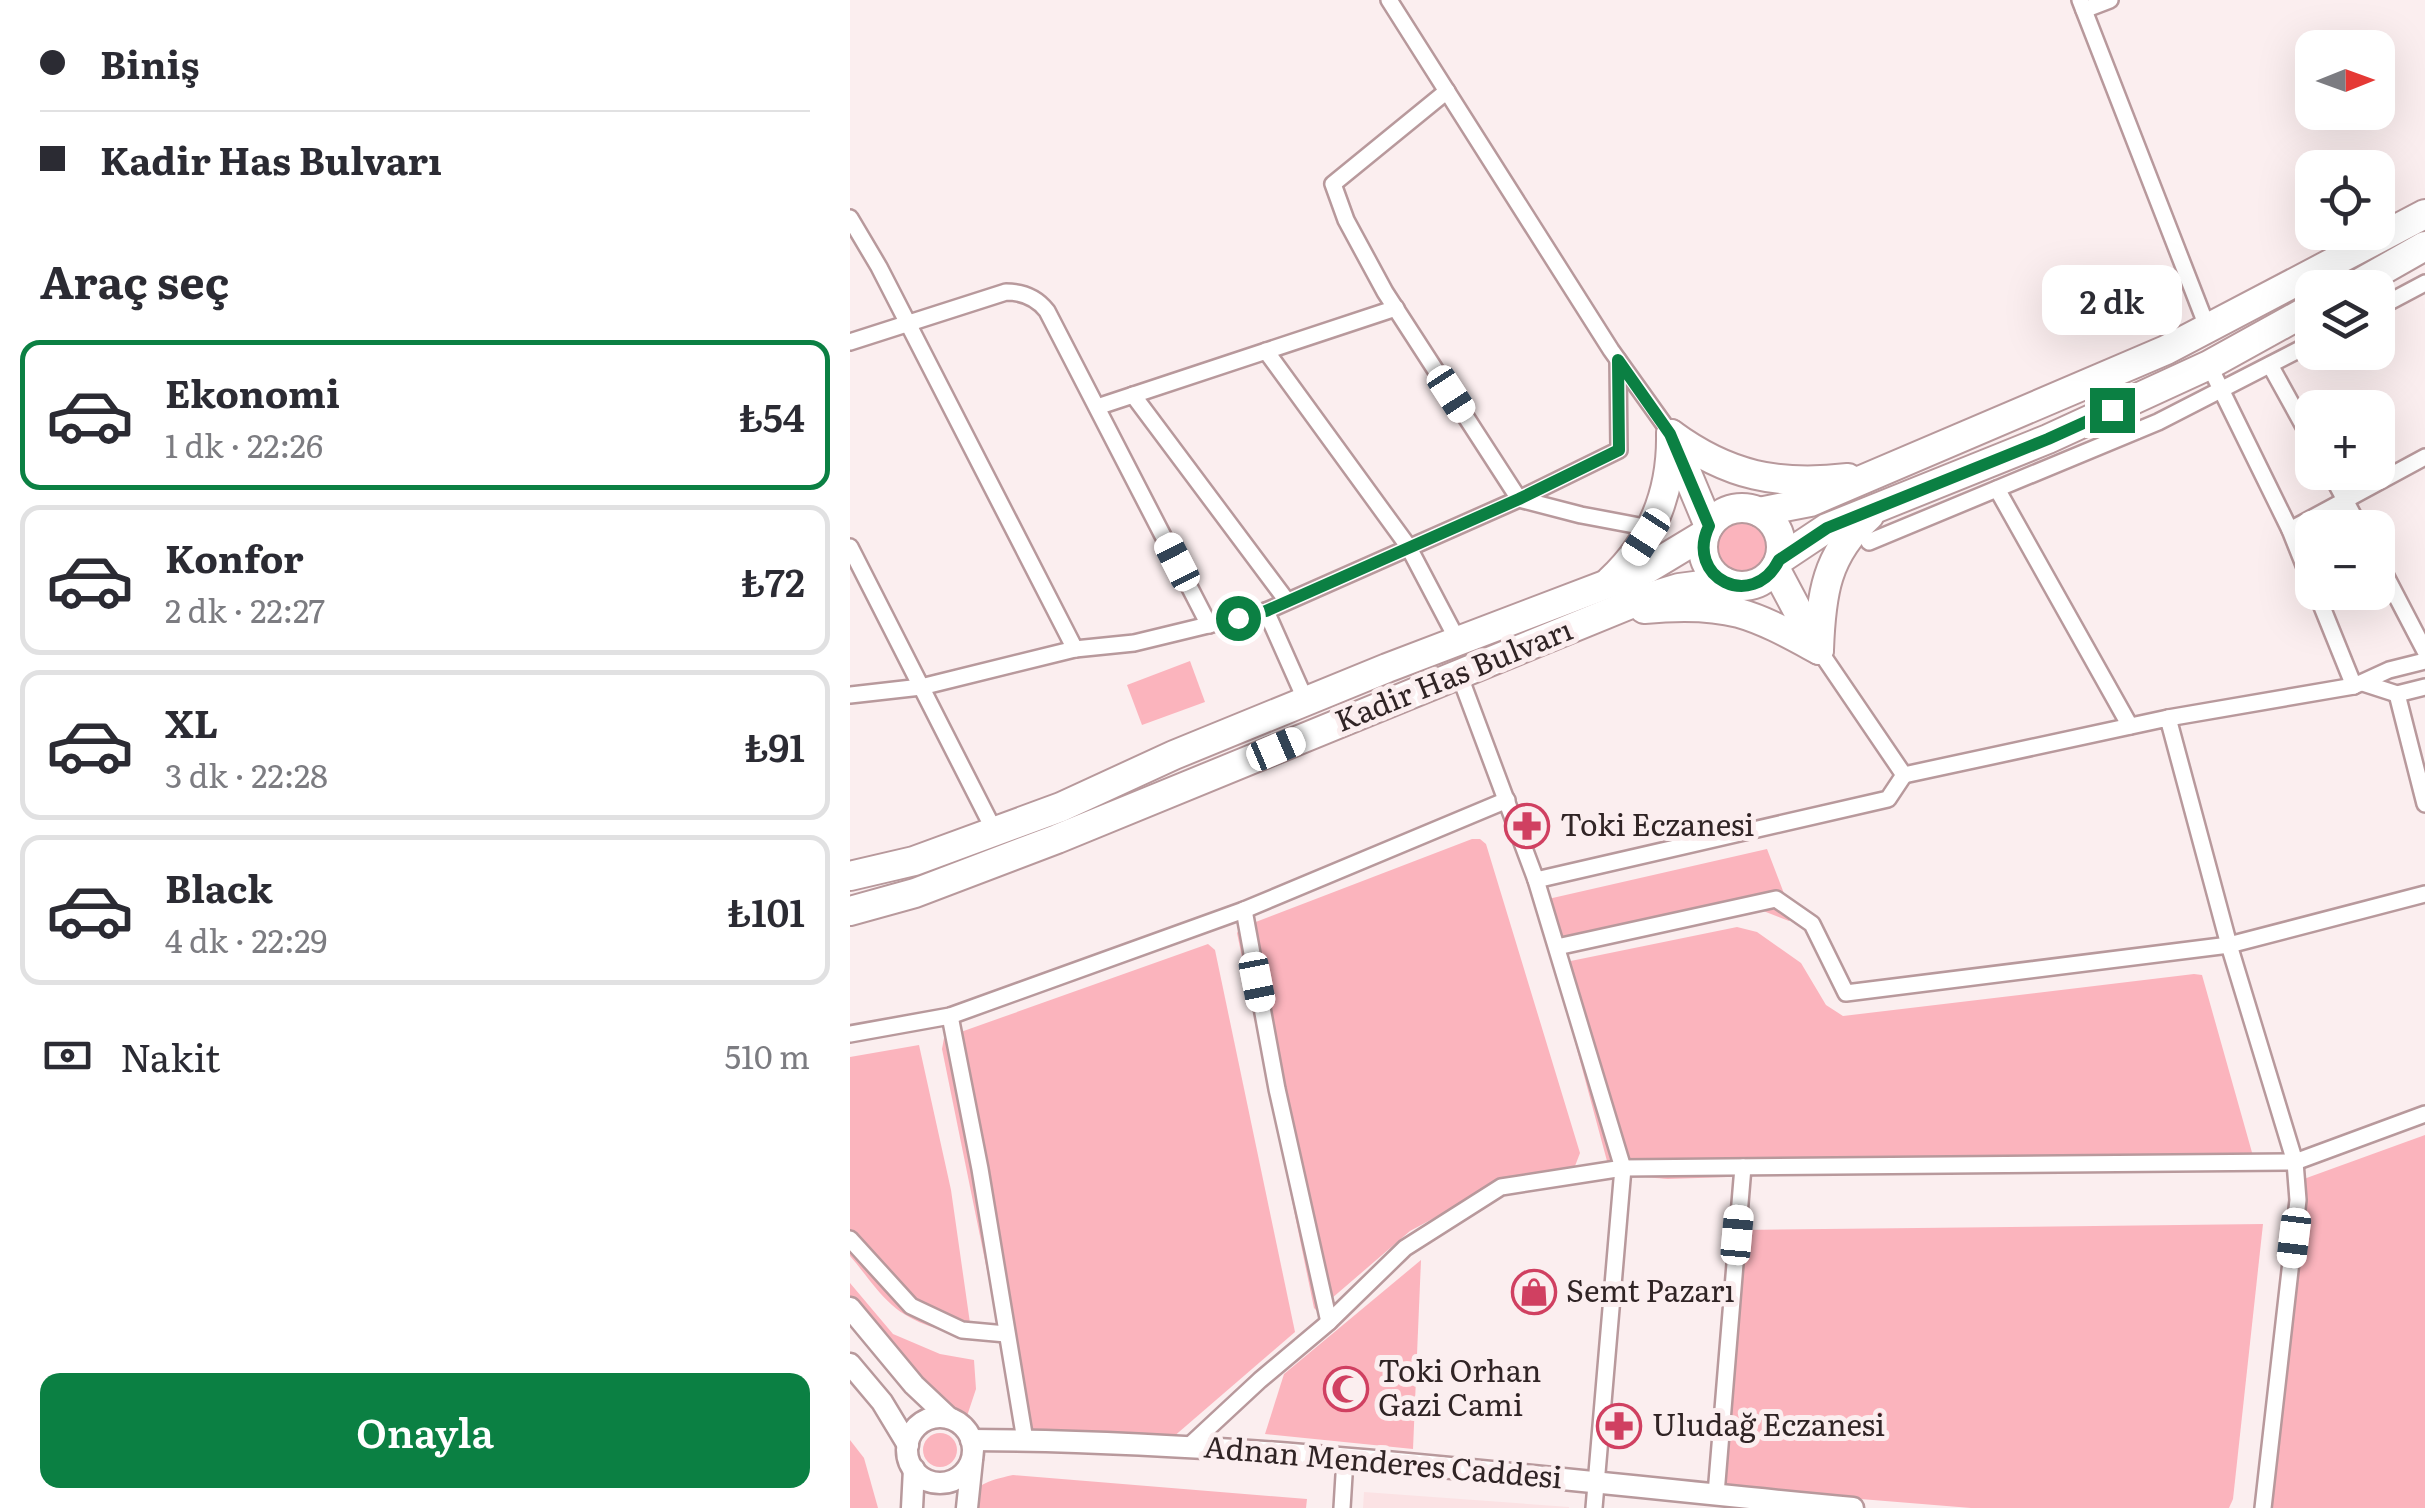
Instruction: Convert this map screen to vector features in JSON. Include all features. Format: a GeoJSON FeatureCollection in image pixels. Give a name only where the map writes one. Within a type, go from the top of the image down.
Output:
{"type":"FeatureCollection","features":[{"type":"Feature","properties":{"kind":"highway"},"geometry":{"type":"LineString","coordinates":[[1818,650],[1734,584],[1710,570],[1702,544],[1707,530],[1722,513],[1810,502],[1889,469],[2166,350],[2425,214]]}},
{"type":"Feature","properties":{"kind":"highway"},"geometry":{"type":"LineString","coordinates":[[2383,270],[2425,246]]}},
{"type":"Feature","properties":{"kind":"highway"},"geometry":{"type":"LineString","coordinates":[[1734,584],[1761,581],[1777,564],[1827,528],[1884,504],[2002,477],[2048,439],[2215,378],[2295,320]]}},
{"type":"Feature","properties":{"kind":"highway"},"geometry":{"type":"LineString","coordinates":[[1670,434],[1700,455],[1778,532],[1781,550],[1777,564],[1818,650]]}},
{"type":"Feature","properties":{"kind":"highway"},"geometry":{"type":"LineString","coordinates":[[1670,434],[1666,484],[1650,528],[1609,599],[1730,610],[1760,620],[1818,650]]}},
{"type":"Feature","properties":{"kind":"highway"},"geometry":{"type":"LineString","coordinates":[[1670,434],[1707,530]]}},
{"type":"Feature","properties":{"kind":"highway"},"geometry":{"type":"LineString","coordinates":[[1700,455],[1748,473],[1784,480],[1847,478],[1889,469]]}},
{"type":"Feature","properties":{"kind":"highway"},"geometry":{"type":"LineString","coordinates":[[1818,650],[1830,568],[1848,537],[1884,504]]}},
{"type":"Feature","properties":{"kind":"highway","name":"Kadir Has Bulvarı"},"geometry":{"type":"LineString","coordinates":[[850,910],[915,893],[1057,839],[1459,674],[1609,599],[1707,530]]}},
{"type":"Feature","properties":{"kind":"highway","name":"Kadir Has Bulvarı"},"geometry":{"type":"LineString","coordinates":[[850,876],[914,861],[995,832],[1458,641],[1609,599],[1702,584],[1734,584]]}},
{"type":"Feature","properties":{"kind":"street"},"geometry":{"type":"LineString","coordinates":[[1389,0],[1618,360],[1670,434]]}},
{"type":"Feature","properties":{"kind":"street"},"geometry":{"type":"LineString","coordinates":[[2110,0],[2082,5],[2208,329]]}},
{"type":"Feature","properties":{"kind":"street"},"geometry":{"type":"LineString","coordinates":[[1447,91],[1333,184],[1346,220],[1396,308],[1519,499],[1581,516],[1650,528]]}},
{"type":"Feature","properties":{"kind":"street"},"geometry":{"type":"LineString","coordinates":[[850,218],[1076,649]]}},
{"type":"Feature","properties":{"kind":"street"},"geometry":{"type":"LineString","coordinates":[[2395,299],[2425,282]]}},
{"type":"Feature","properties":{"kind":"street"},"geometry":{"type":"LineString","coordinates":[[850,342],[1006,292],[1028,295],[1048,311],[1209,625]]}},
{"type":"Feature","properties":{"kind":"street"},"geometry":{"type":"LineString","coordinates":[[1097,406],[1396,308]]}},
{"type":"Feature","properties":{"kind":"street"},"geometry":{"type":"LineString","coordinates":[[1266,351],[1408,546],[1458,641]]}},
{"type":"Feature","properties":{"kind":"street"},"geometry":{"type":"LineString","coordinates":[[2295,352],[2270,365],[2215,378],[2295,542]]}},
{"type":"Feature","properties":{"kind":"street"},"geometry":{"type":"LineString","coordinates":[[850,696],[921,686],[1076,649],[1134,643],[1266,611],[1519,499],[1619,450],[1618,360]]}},
{"type":"Feature","properties":{"kind":"street"},"geometry":{"type":"LineString","coordinates":[[2270,365],[2295,410]]}},
{"type":"Feature","properties":{"kind":"street"},"geometry":{"type":"LineString","coordinates":[[1133,394],[1287,601]]}},
{"type":"Feature","properties":{"kind":"street"},"geometry":{"type":"LineString","coordinates":[[2290,530],[2425,457]]}},
{"type":"Feature","properties":{"kind":"street"},"geometry":{"type":"LineString","coordinates":[[1869,542],[2002,477],[2130,726]]}},
{"type":"Feature","properties":{"kind":"street"},"geometry":{"type":"LineString","coordinates":[[2340,490],[2351,510]]}},
{"type":"Feature","properties":{"kind":"street"},"geometry":{"type":"LineString","coordinates":[[850,548],[995,832]]}},
{"type":"Feature","properties":{"kind":"street"},"geometry":{"type":"LineString","coordinates":[[2395,594],[2425,651]]}},
{"type":"Feature","properties":{"kind":"street"},"geometry":{"type":"LineString","coordinates":[[2324,610],[2359,685]]}},
{"type":"Feature","properties":{"kind":"street"},"geometry":{"type":"LineString","coordinates":[[1266,611],[1306,701]]}},
{"type":"Feature","properties":{"kind":"street"},"geometry":{"type":"LineString","coordinates":[[1818,650],[1904,775]]}},
{"type":"Feature","properties":{"kind":"street"},"geometry":{"type":"LineString","coordinates":[[1536,880],[1888,799],[1904,775],[2168,718],[2359,685],[2389,670],[2425,661]]}},
{"type":"Feature","properties":{"kind":"street"},"geometry":{"type":"LineString","coordinates":[[1459,674],[1536,880],[1622,1168],[1594,1508]]}},
{"type":"Feature","properties":{"kind":"street"},"geometry":{"type":"LineString","coordinates":[[2359,685],[2396,694],[2425,687]]}},
{"type":"Feature","properties":{"kind":"street"},"geometry":{"type":"LineString","coordinates":[[2396,694],[2425,804]]}},
{"type":"Feature","properties":{"kind":"street"},"geometry":{"type":"LineString","coordinates":[[2168,718],[2229,945],[2295,1162],[2298,1200],[2262,1508]]}},
{"type":"Feature","properties":{"kind":"street"},"geometry":{"type":"LineString","coordinates":[[850,1034],[950,1016],[1244,910],[1507,800]]}},
{"type":"Feature","properties":{"kind":"street"},"geometry":{"type":"LineString","coordinates":[[1557,946],[1776,899],[1812,924],[1846,994],[2229,945],[2425,894]]}},
{"type":"Feature","properties":{"kind":"street"},"geometry":{"type":"LineString","coordinates":[[1244,910],[1278,1089],[1330,1322]]}},
{"type":"Feature","properties":{"kind":"street"},"geometry":{"type":"LineString","coordinates":[[950,1016],[1025,1440]]}},
{"type":"Feature","properties":{"kind":"street"},"geometry":{"type":"LineString","coordinates":[[1189,1446],[1330,1322],[1406,1248],[1501,1187],[1622,1168],[2295,1162],[2425,1114]]}},
{"type":"Feature","properties":{"kind":"street"},"geometry":{"type":"LineString","coordinates":[[1716,1494],[1743,1168]]}},
{"type":"Feature","properties":{"kind":"street"},"geometry":{"type":"LineString","coordinates":[[850,1239],[912,1306],[962,1330],[1006,1334]]}},
{"type":"Feature","properties":{"kind":"street"},"geometry":{"type":"LineString","coordinates":[[850,1308],[914,1385],[949,1418]]}},
{"type":"Feature","properties":{"kind":"street"},"geometry":{"type":"LineString","coordinates":[[850,1364],[882,1402],[908,1445]]}},
{"type":"Feature","properties":{"kind":"street"},"geometry":{"type":"LineString","coordinates":[[912,1508],[914,1469],[908,1454],[911,1434],[927,1419],[938,1417],[959,1422],[967,1430],[972,1447],[967,1508]]}},
{"type":"Feature","properties":{"kind":"street","name":"Adnan Menderes Caddesi"},"geometry":{"type":"LineString","coordinates":[[972,1447],[1025,1440],[1189,1446],[1853,1508]]}},
{"type":"Feature","properties":{"kind":"street"},"geometry":{"type":"LineString","coordinates":[[914,1469],[932,1482],[953,1480],[969,1465],[972,1447]]}},
{"type":"Feature","properties":{"kind":"street"},"geometry":{"type":"LineString","coordinates":[[1342,1508],[1345,1459]]}},
{"type":"Feature","properties":{"kind":"shaded area"},"geometry":{"type":"Polygon","coordinates":[[[1742,516],[1764,525],[1773,547],[1764,569],[1742,578],[1720,569],[1711,547],[1720,525],[1742,516]]]}},
{"type":"Feature","properties":{"kind":"shaded area"},"geometry":{"type":"Polygon","coordinates":[[[1190,661],[1205,702],[1142,725],[1127,685],[1190,661]]]}},
{"type":"Feature","properties":{"kind":"shaded area"},"geometry":{"type":"Polygon","coordinates":[[[1472,839],[1486,844],[1580,1153],[1575,1166],[1566,1172],[1499,1183],[1410,1231],[1317,1311],[1237,933],[1240,928],[1472,839]]]}},
{"type":"Feature","properties":{"kind":"shaded area"},"geometry":{"type":"Polygon","coordinates":[[[1767,849],[1793,917],[1789,921],[1748,905],[1548,941],[1535,902],[1767,849]]]}},
{"type":"Feature","properties":{"kind":"shaded area"},"geometry":{"type":"Polygon","coordinates":[[[1737,927],[1757,932],[1801,963],[1826,1005],[1843,1016],[2202,975],[2253,1156],[2248,1160],[1668,1179],[1621,1170],[1607,1161],[1556,964],[1737,927]]]}},
{"type":"Feature","properties":{"kind":"shaded area"},"geometry":{"type":"Polygon","coordinates":[[[1208,944],[1215,950],[1295,1332],[1172,1438],[1157,1444],[1025,1429],[1018,1423],[942,1049],[944,1038],[1208,944]]]}},
{"type":"Feature","properties":{"kind":"shaded area"},"geometry":{"type":"Polygon","coordinates":[[[919,1045],[951,1190],[972,1337],[930,1326],[900,1312],[850,1256],[850,1057],[919,1045]]]}},
{"type":"Feature","properties":{"kind":"shaded area"},"geometry":{"type":"Polygon","coordinates":[[[2425,1135],[2425,1508],[2258,1508],[2301,1180],[2425,1135]]]}},
{"type":"Feature","properties":{"kind":"shaded area"},"geometry":{"type":"Polygon","coordinates":[[[2263,1224],[2229,1508],[1971,1508],[1725,1488],[1742,1230],[2263,1224]]]}},
{"type":"Feature","properties":{"kind":"shaded area"},"geometry":{"type":"Polygon","coordinates":[[[1421,1260],[1413,1449],[1265,1434],[1284,1374],[1421,1260]]]}},
{"type":"Feature","properties":{"kind":"shaded area"},"geometry":{"type":"Polygon","coordinates":[[[850,1283],[893,1334],[940,1354],[974,1360],[976,1389],[965,1422],[908,1388],[850,1326],[850,1283]]]}},
{"type":"Feature","properties":{"kind":"shaded area"},"geometry":{"type":"Polygon","coordinates":[[[940,1433],[952,1438],[957,1450],[952,1462],[940,1467],[928,1462],[923,1450],[928,1438],[940,1433]]]}},
{"type":"Feature","properties":{"kind":"shaded area"},"geometry":{"type":"Polygon","coordinates":[[[850,1440],[864,1458],[878,1508],[850,1508],[850,1440]]]}},
{"type":"Feature","properties":{"kind":"shaded area"},"geometry":{"type":"Polygon","coordinates":[[[1013,1475],[1307,1499],[1306,1508],[960,1508],[982,1485],[1013,1475]]]}},
{"type":"Feature","properties":{"kind":"shaded area"},"geometry":{"type":"Polygon","coordinates":[[[1364,1492],[1569,1507],[1569,1508],[1363,1508],[1364,1492]]]}},
{"type":"Feature","properties":{"kind":"place","name":"Toki Eczanesi"},"geometry":{"type":"Point","coordinates":[1527,826]}},
{"type":"Feature","properties":{"kind":"place","name":"Semt Pazarı"},"geometry":{"type":"Point","coordinates":[1534,1292]}},
{"type":"Feature","properties":{"kind":"place","name":"Toki Orhan Gazi Cami"},"geometry":{"type":"Point","coordinates":[1346,1389]}},
{"type":"Feature","properties":{"kind":"place","name":"Uludağ Eczanesi"},"geometry":{"type":"Point","coordinates":[1619,1426]}},
{"type":"Feature","properties":{"kind":"route"},"geometry":{"type":"LineString","coordinates":[[1238,618],[1266,611],[1519,499],[1619,450],[1618,360],[1670,434],[1709,526],[1702,544],[1710,570],[1734,586],[1761,581],[1779,560],[1827,528],[2112,410]]}}]}
